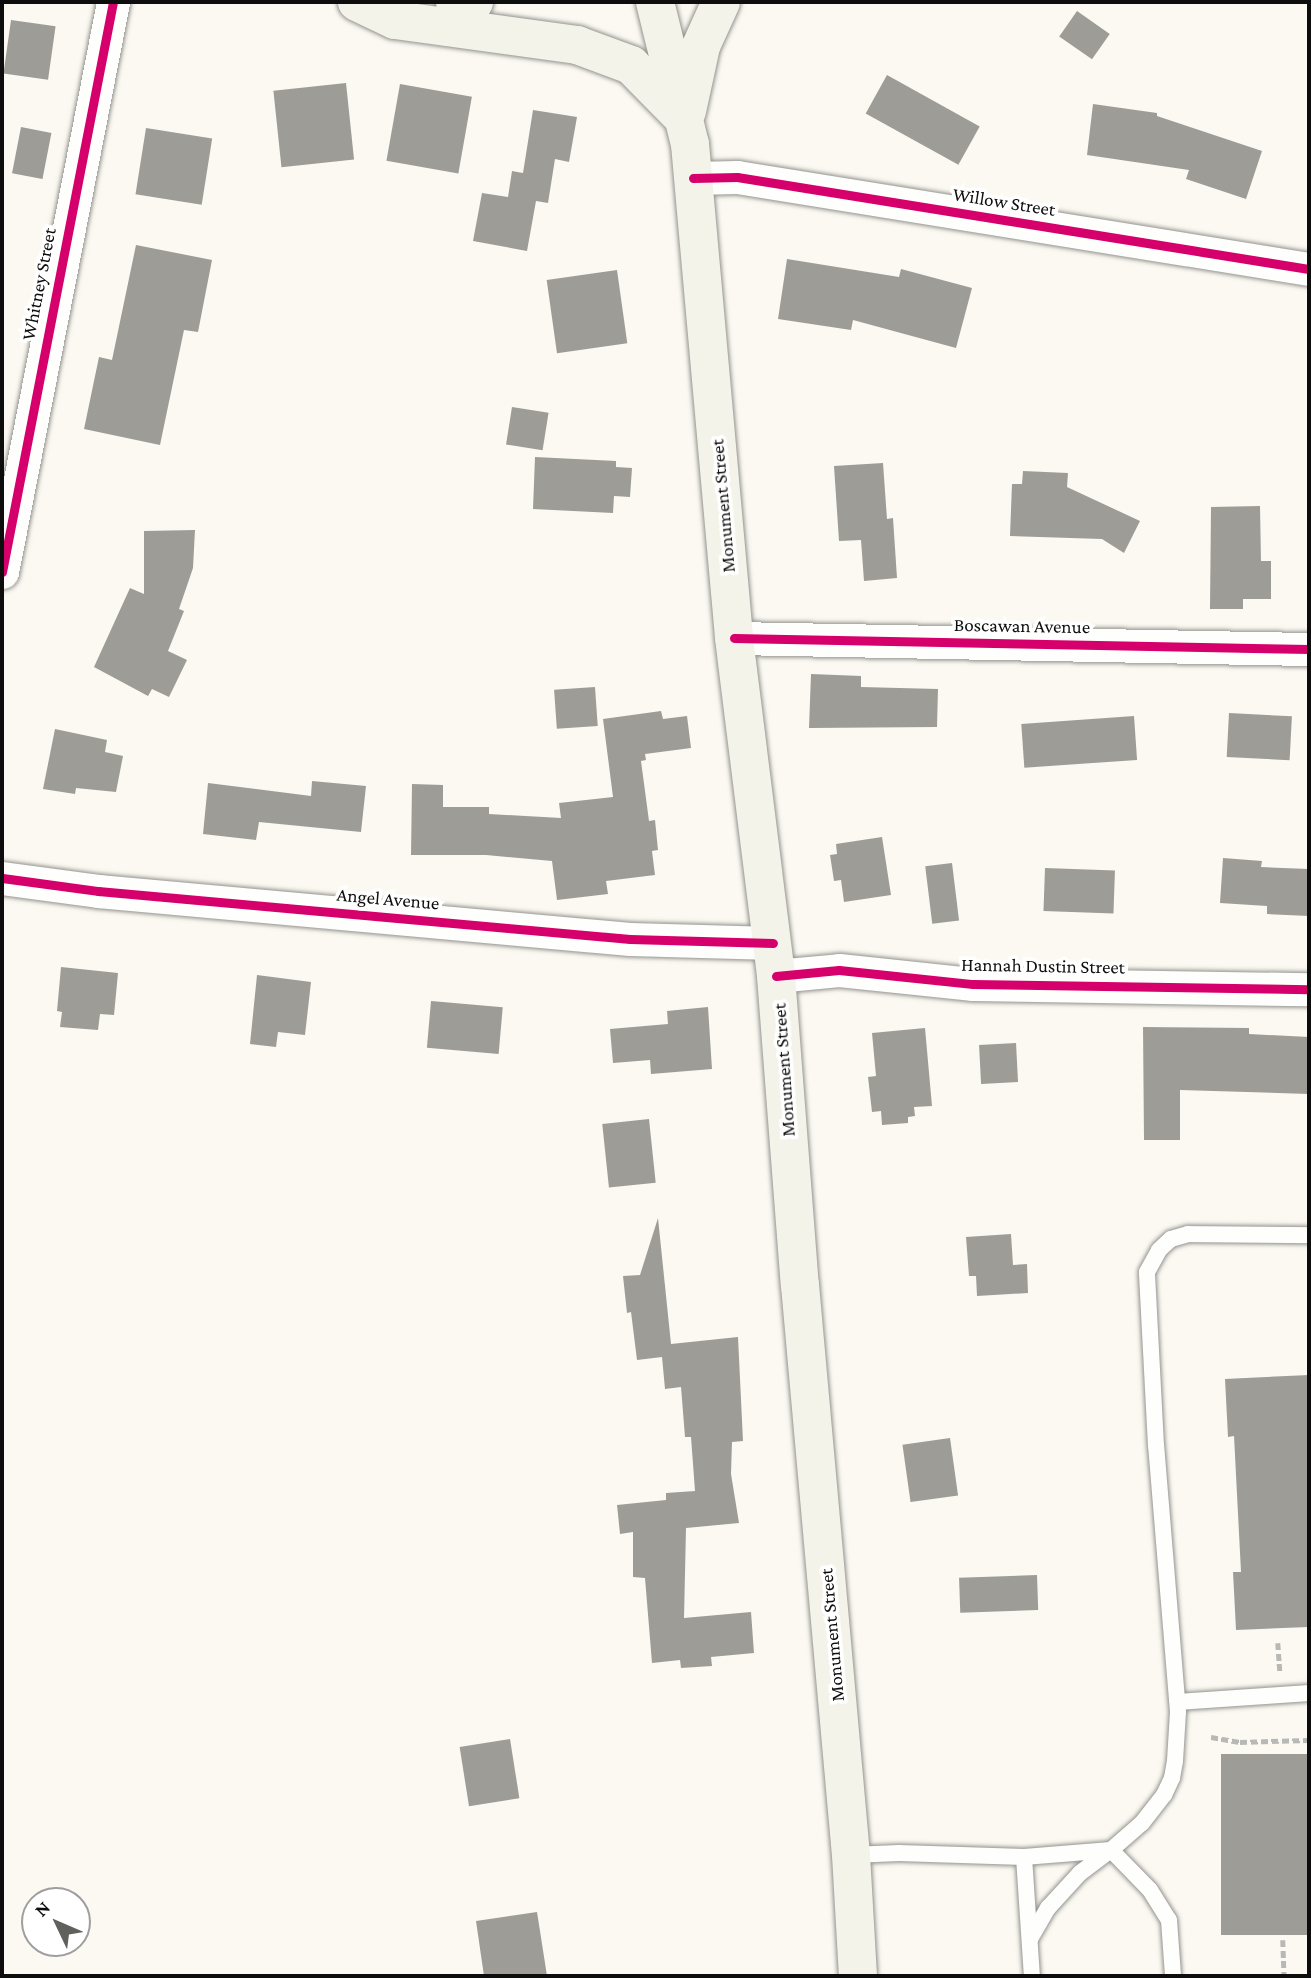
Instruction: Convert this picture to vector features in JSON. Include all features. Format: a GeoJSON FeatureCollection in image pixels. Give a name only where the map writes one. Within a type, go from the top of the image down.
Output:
{"type":"FeatureCollection","features":[{"type":"Feature","properties":{"kind":"main road"},"geometry":{"type":"LineString","coordinates":[[358,2],[395,20],[588,49],[631,65],[685,120]]}},
{"type":"Feature","properties":{"kind":"main road"},"geometry":{"type":"LineString","coordinates":[[455,2],[474,2]]}},
{"type":"Feature","properties":{"kind":"main road","name":"Monument Street"},"geometry":{"type":"LineString","coordinates":[[655,2],[685,120],[693,178],[734,638],[775,960],[800,1284],[851,1855],[858,1976]]}},
{"type":"Feature","properties":{"kind":"main road"},"geometry":{"type":"LineString","coordinates":[[685,120],[701,47],[721,2]]}},
{"type":"Feature","properties":{"kind":"street","name":"Whitney Street"},"geometry":{"type":"LineString","coordinates":[[2,572],[113,2]]}},
{"type":"Feature","properties":{"kind":"street","name":"Willow Street"},"geometry":{"type":"LineString","coordinates":[[693,178],[737,177],[1309,269]]}},
{"type":"Feature","properties":{"kind":"street","name":"Boscawan Avenue"},"geometry":{"type":"LineString","coordinates":[[734,638],[1309,649]]}},
{"type":"Feature","properties":{"kind":"street","name":"Angel Avenue"},"geometry":{"type":"LineString","coordinates":[[2,878],[98,891],[631,939],[775,960]]}},
{"type":"Feature","properties":{"kind":"street","name":"Hannah Dustin Street"},"geometry":{"type":"LineString","coordinates":[[775,960],[839,970],[972,984],[1309,989]]}},
{"type":"Feature","properties":{"kind":"lane"},"geometry":{"type":"LineString","coordinates":[[1030,1938],[1056,1899],[1080,1873],[1142,1823],[1164,1795],[1172,1778],[1178,1702],[1156,1446],[1147,1272],[1159,1250],[1171,1239],[1188,1234],[1309,1235]]}},
{"type":"Feature","properties":{"kind":"lane"},"geometry":{"type":"LineString","coordinates":[[1178,1702],[1309,1693]]}},
{"type":"Feature","properties":{"kind":"lane"},"geometry":{"type":"LineString","coordinates":[[851,1855],[899,1853],[1024,1857],[1111,1850]]}},
{"type":"Feature","properties":{"kind":"lane"},"geometry":{"type":"LineString","coordinates":[[1111,1850],[1150,1890],[1169,1920],[1173,1976]]}},
{"type":"Feature","properties":{"kind":"lane"},"geometry":{"type":"LineString","coordinates":[[1024,1857],[1032,1976]]}},
{"type":"Feature","properties":{"kind":"path"},"geometry":{"type":"LineString","coordinates":[[1278,1643],[1280,1672]]}},
{"type":"Feature","properties":{"kind":"path"},"geometry":{"type":"LineString","coordinates":[[1211,1737],[1240,1742],[1309,1740]]}},
{"type":"Feature","properties":{"kind":"path"},"geometry":{"type":"LineString","coordinates":[[1283,1940],[1284,1976]]}},
{"type":"Feature","properties":{"kind":"building"},"geometry":{"type":"Polygon","coordinates":[[[1077,11],[1110,34],[1092,59],[1059,36],[1077,11]]]}},
{"type":"Feature","properties":{"kind":"building"},"geometry":{"type":"Polygon","coordinates":[[[11,20],[56,26],[48,80],[3,73],[11,20]]]}},
{"type":"Feature","properties":{"kind":"building"},"geometry":{"type":"Polygon","coordinates":[[[887,75],[980,126],[958,165],[866,113],[887,75]]]}},
{"type":"Feature","properties":{"kind":"building"},"geometry":{"type":"Polygon","coordinates":[[[346,83],[354,160],[281,167],[273,91],[346,83]]]}},
{"type":"Feature","properties":{"kind":"building"},"geometry":{"type":"Polygon","coordinates":[[[400,84],[472,97],[458,173],[386,161],[400,84]]]}},
{"type":"Feature","properties":{"kind":"building"},"geometry":{"type":"Polygon","coordinates":[[[1093,104],[1157,113],[1157,116],[1262,151],[1246,199],[1186,179],[1189,170],[1087,155],[1093,104]]]}},
{"type":"Feature","properties":{"kind":"building"},"geometry":{"type":"Polygon","coordinates":[[[533,110],[577,117],[569,162],[555,159],[548,203],[536,201],[527,251],[473,241],[482,193],[508,197],[512,171],[523,173],[533,110]]]}},
{"type":"Feature","properties":{"kind":"building"},"geometry":{"type":"Polygon","coordinates":[[[21,127],[51,133],[42,179],[12,173],[21,127]]]}},
{"type":"Feature","properties":{"kind":"building"},"geometry":{"type":"Polygon","coordinates":[[[146,128],[212,138],[202,205],[136,194],[146,128]]]}},
{"type":"Feature","properties":{"kind":"building"},"geometry":{"type":"Polygon","coordinates":[[[136,245],[212,260],[198,332],[184,330],[160,445],[84,429],[99,357],[112,360],[136,245]]]}},
{"type":"Feature","properties":{"kind":"building"},"geometry":{"type":"Polygon","coordinates":[[[787,259],[899,277],[901,269],[972,288],[956,348],[853,320],[851,330],[778,319],[787,259]]]}},
{"type":"Feature","properties":{"kind":"building"},"geometry":{"type":"Polygon","coordinates":[[[617,270],[627,343],[557,353],[547,280],[617,270]]]}},
{"type":"Feature","properties":{"kind":"building"},"geometry":{"type":"Polygon","coordinates":[[[512,407],[549,413],[543,450],[506,445],[512,407]]]}},
{"type":"Feature","properties":{"kind":"building"},"geometry":{"type":"Polygon","coordinates":[[[535,457],[616,461],[616,467],[632,468],[630,497],[614,496],[613,513],[533,509],[535,457]]]}},
{"type":"Feature","properties":{"kind":"building"},"geometry":{"type":"Polygon","coordinates":[[[883,463],[887,519],[893,518],[897,578],[864,581],[861,540],[839,541],[834,466],[883,463]]]}},
{"type":"Feature","properties":{"kind":"building"},"geometry":{"type":"Polygon","coordinates":[[[1023,471],[1068,473],[1067,487],[1140,521],[1124,553],[1102,539],[1010,536],[1012,484],[1022,484],[1023,471]]]}},
{"type":"Feature","properties":{"kind":"building"},"geometry":{"type":"Polygon","coordinates":[[[1260,506],[1261,561],[1271,561],[1271,599],[1243,599],[1243,609],[1210,609],[1211,507],[1260,506]]]}},
{"type":"Feature","properties":{"kind":"building"},"geometry":{"type":"Polygon","coordinates":[[[195,530],[193,568],[179,609],[184,611],[168,651],[187,660],[169,697],[152,689],[148,696],[94,667],[130,588],[144,594],[144,531],[195,530]]]}},
{"type":"Feature","properties":{"kind":"building"},"geometry":{"type":"Polygon","coordinates":[[[811,674],[861,676],[861,687],[938,689],[937,727],[809,728],[811,674]]]}},
{"type":"Feature","properties":{"kind":"building"},"geometry":{"type":"Polygon","coordinates":[[[595,687],[598,726],[557,729],[554,690],[595,687]]]}},
{"type":"Feature","properties":{"kind":"building"},"geometry":{"type":"Polygon","coordinates":[[[661,711],[663,719],[687,716],[691,748],[645,754],[646,760],[641,761],[649,821],[655,820],[658,850],[652,851],[655,875],[606,881],[608,894],[557,900],[552,861],[486,855],[411,855],[412,784],[443,785],[443,807],[489,807],[489,814],[561,818],[559,803],[613,797],[603,719],[661,711]]]}},
{"type":"Feature","properties":{"kind":"building"},"geometry":{"type":"Polygon","coordinates":[[[1229,713],[1292,716],[1290,760],[1227,757],[1229,713]]]}},
{"type":"Feature","properties":{"kind":"building"},"geometry":{"type":"Polygon","coordinates":[[[1134,716],[1137,760],[1024,768],[1021,724],[1134,716]]]}},
{"type":"Feature","properties":{"kind":"building"},"geometry":{"type":"Polygon","coordinates":[[[55,729],[107,740],[105,752],[123,756],[116,792],[76,788],[75,794],[43,789],[55,729]]]}},
{"type":"Feature","properties":{"kind":"building"},"geometry":{"type":"Polygon","coordinates":[[[312,781],[366,786],[361,832],[259,822],[256,840],[203,834],[208,783],[311,796],[312,781]]]}},
{"type":"Feature","properties":{"kind":"building"},"geometry":{"type":"Polygon","coordinates":[[[882,837],[891,895],[844,902],[841,880],[834,881],[830,855],[837,854],[836,844],[882,837]]]}},
{"type":"Feature","properties":{"kind":"building"},"geometry":{"type":"Polygon","coordinates":[[[1223,858],[1262,861],[1261,867],[1309,869],[1309,916],[1267,914],[1267,906],[1220,903],[1223,858]]]}},
{"type":"Feature","properties":{"kind":"building"},"geometry":{"type":"Polygon","coordinates":[[[952,863],[959,921],[932,924],[925,866],[952,863]]]}},
{"type":"Feature","properties":{"kind":"building"},"geometry":{"type":"Polygon","coordinates":[[[1045,868],[1115,870],[1113,913],[1043,911],[1045,868]]]}},
{"type":"Feature","properties":{"kind":"building"},"geometry":{"type":"Polygon","coordinates":[[[61,967],[118,973],[114,1015],[100,1014],[98,1030],[60,1027],[62,1012],[57,1011],[61,967]]]}},
{"type":"Feature","properties":{"kind":"building"},"geometry":{"type":"Polygon","coordinates":[[[257,975],[311,982],[305,1035],[278,1032],[276,1047],[250,1044],[257,975]]]}},
{"type":"Feature","properties":{"kind":"building"},"geometry":{"type":"Polygon","coordinates":[[[431,1001],[503,1007],[499,1054],[427,1048],[431,1001]]]}},
{"type":"Feature","properties":{"kind":"building"},"geometry":{"type":"Polygon","coordinates":[[[708,1007],[712,1069],[651,1074],[650,1060],[613,1063],[610,1029],[668,1024],[667,1011],[708,1007]]]}},
{"type":"Feature","properties":{"kind":"building"},"geometry":{"type":"Polygon","coordinates":[[[1143,1027],[1249,1028],[1249,1034],[1309,1037],[1309,1094],[1180,1090],[1180,1140],[1144,1140],[1143,1027]]]}},
{"type":"Feature","properties":{"kind":"building"},"geometry":{"type":"Polygon","coordinates":[[[925,1028],[932,1106],[914,1107],[915,1116],[908,1117],[908,1123],[882,1125],[881,1111],[872,1112],[868,1077],[876,1076],[872,1033],[925,1028]]]}},
{"type":"Feature","properties":{"kind":"building"},"geometry":{"type":"Polygon","coordinates":[[[1016,1043],[1018,1082],[981,1084],[979,1045],[1016,1043]]]}},
{"type":"Feature","properties":{"kind":"building"},"geometry":{"type":"Polygon","coordinates":[[[649,1119],[656,1183],[609,1188],[602,1124],[649,1119]]]}},
{"type":"Feature","properties":{"kind":"building"},"geometry":{"type":"Polygon","coordinates":[[[658,1218],[671,1344],[738,1337],[743,1441],[732,1442],[731,1474],[739,1523],[686,1528],[684,1618],[751,1612],[754,1653],[711,1657],[712,1666],[681,1668],[680,1660],[652,1663],[645,1578],[633,1577],[633,1532],[620,1534],[617,1505],[666,1500],[666,1493],[695,1491],[691,1437],[685,1437],[681,1387],[665,1389],[662,1357],[637,1360],[631,1312],[627,1313],[623,1276],[640,1275],[658,1218]]]}},
{"type":"Feature","properties":{"kind":"building"},"geometry":{"type":"Polygon","coordinates":[[[1011,1234],[1013,1265],[1027,1264],[1028,1293],[977,1296],[976,1276],[969,1276],[966,1237],[1011,1234]]]}},
{"type":"Feature","properties":{"kind":"building"},"geometry":{"type":"Polygon","coordinates":[[[1309,1375],[1309,1627],[1236,1630],[1233,1572],[1241,1572],[1234,1436],[1228,1437],[1225,1379],[1309,1375]]]}},
{"type":"Feature","properties":{"kind":"building"},"geometry":{"type":"Polygon","coordinates":[[[950,1438],[958,1495],[911,1502],[902,1445],[950,1438]]]}},
{"type":"Feature","properties":{"kind":"building"},"geometry":{"type":"Polygon","coordinates":[[[1037,1575],[1038,1610],[960,1613],[959,1578],[1037,1575]]]}},
{"type":"Feature","properties":{"kind":"building"},"geometry":{"type":"Polygon","coordinates":[[[510,1739],[519,1798],[469,1806],[460,1747],[510,1739]]]}},
{"type":"Feature","properties":{"kind":"building"},"geometry":{"type":"Polygon","coordinates":[[[1221,1754],[1309,1754],[1309,1935],[1221,1935],[1221,1754]]]}},
{"type":"Feature","properties":{"kind":"building"},"geometry":{"type":"Polygon","coordinates":[[[537,1912],[547,1976],[484,1976],[476,1921],[537,1912]]]}},
{"type":"Feature","properties":{"kind":"cycle path"},"geometry":{"type":"LineString","coordinates":[[2,572],[113,2]]}},
{"type":"Feature","properties":{"kind":"cycle path"},"geometry":{"type":"LineString","coordinates":[[693,178],[737,177],[1309,269]]}},
{"type":"Feature","properties":{"kind":"cycle path"},"geometry":{"type":"LineString","coordinates":[[734,638],[1309,649]]}},
{"type":"Feature","properties":{"kind":"cycle path"},"geometry":{"type":"LineString","coordinates":[[2,878],[98,891],[630,939],[773,943]]}},
{"type":"Feature","properties":{"kind":"cycle path"},"geometry":{"type":"LineString","coordinates":[[776,976],[839,970],[973,984],[1309,989]]}}]}
